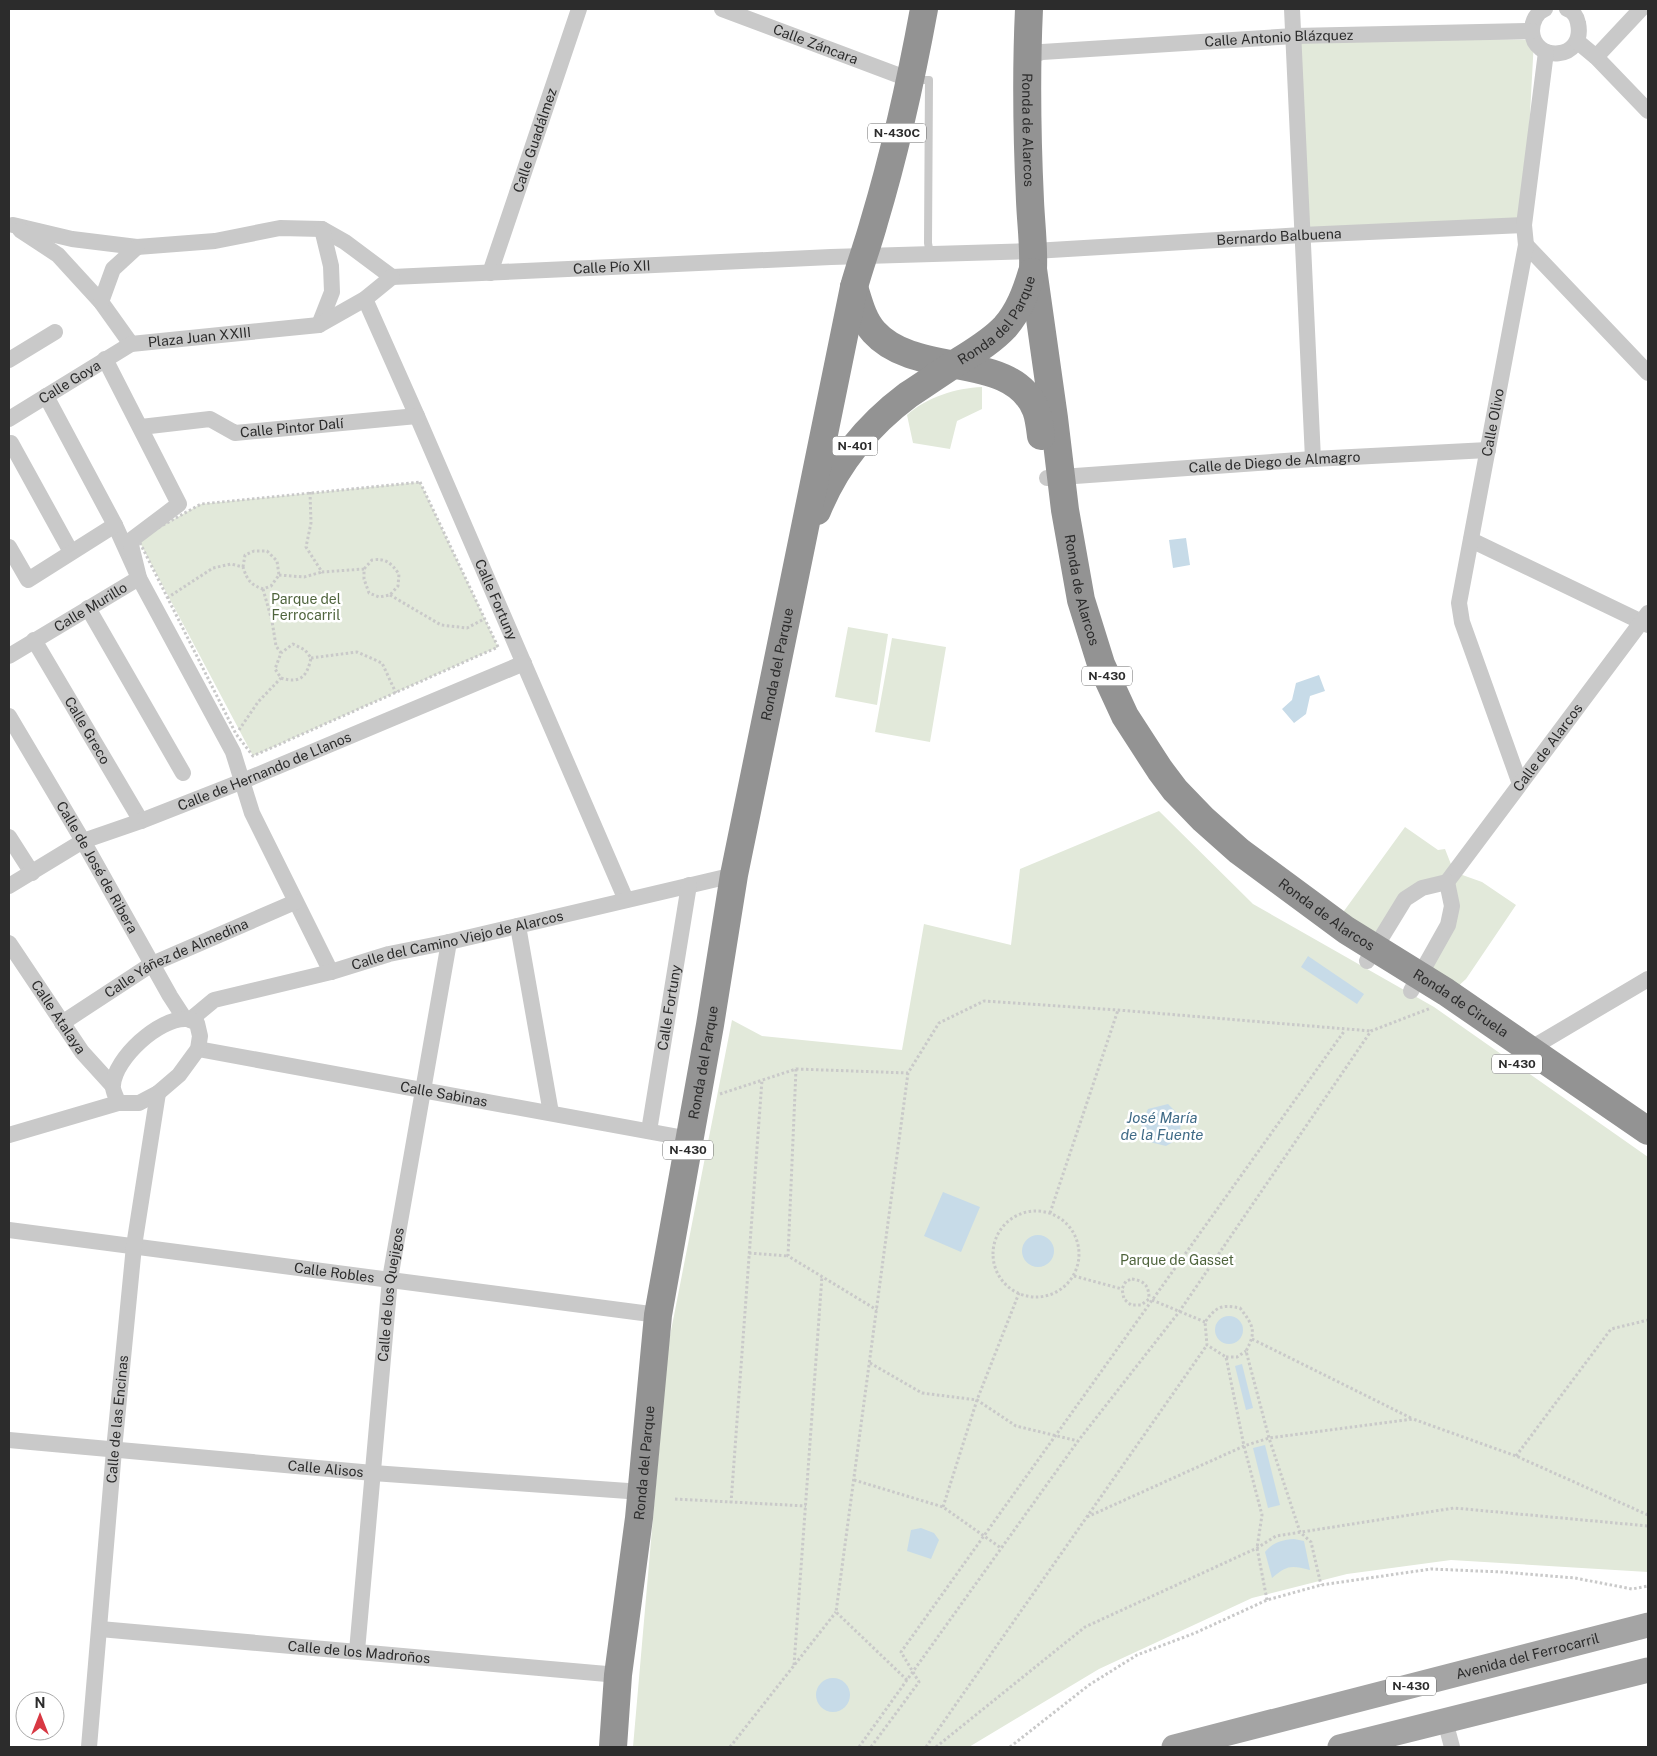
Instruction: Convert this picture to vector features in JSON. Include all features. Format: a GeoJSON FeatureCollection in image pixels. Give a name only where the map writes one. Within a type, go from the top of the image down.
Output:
{"type":"FeatureCollection","features":[{"type":"Feature","properties":{"kind":"highway","name":"N-430C"},"geometry":{"type":"LineString","coordinates":[[862,256],[874,223],[911,80],[924,9]]}},
{"type":"Feature","properties":{"kind":"highway","name":"Ronda de Alarcos"},"geometry":{"type":"LineString","coordinates":[[1029,9],[1026,58],[1033,260],[1054,478],[1056,544],[1066,596],[1084,664],[1120,739],[1165,798],[1219,854],[1382,962]]}},
{"type":"Feature","properties":{"kind":"highway"},"geometry":{"type":"LineString","coordinates":[[854,288],[862,256]]}},
{"type":"Feature","properties":{"kind":"highway","name":"Ronda del Parque"},"geometry":{"type":"LineString","coordinates":[[798,559],[819,505],[845,458],[870,428],[887,412],[907,396],[990,341],[1005,327],[1025,295],[1033,260]]}},
{"type":"Feature","properties":{"kind":"highway","name":"Ronda del Parque"},"geometry":{"type":"LineString","coordinates":[[854,288],[864,317],[874,332],[888,345],[910,356],[998,375],[1023,389],[1037,412]]}},
{"type":"Feature","properties":{"kind":"highway","name":"Ronda del Parque"},"geometry":{"type":"LineString","coordinates":[[613,1747],[618,1675],[642,1492],[658,1315],[690,1139],[734,875],[854,288]]}},
{"type":"Feature","properties":{"kind":"highway","name":"Ronda de Alarcos"},"geometry":{"type":"LineString","coordinates":[[1037,412],[1054,478]]}},
{"type":"Feature","properties":{"kind":"highway","name":"Ronda de Ciruela"},"geometry":{"type":"LineString","coordinates":[[1382,962],[1528,1050],[1648,1131]]}},
{"type":"Feature","properties":{"kind":"highway","name":"Ronda de Ciruela"},"geometry":{"type":"LineString","coordinates":[[1416,984],[1434,1007],[1515,1063],[1648,1150]]}},
{"type":"Feature","properties":{"kind":"main road","name":"Avenida del Ferrocarril"},"geometry":{"type":"LineString","coordinates":[[1174,1747],[1648,1625]]}},
{"type":"Feature","properties":{"kind":"main road"},"geometry":{"type":"LineString","coordinates":[[1340,1747],[1648,1670]]}},
{"type":"Feature","properties":{"kind":"street","name":"Calle Guadálmez"},"geometry":{"type":"LineString","coordinates":[[490,273],[579,9]]}},
{"type":"Feature","properties":{"kind":"street","name":"Calle Záncara"},"geometry":{"type":"LineString","coordinates":[[722,9],[911,80]]}},
{"type":"Feature","properties":{"kind":"street"},"geometry":{"type":"LineString","coordinates":[[1292,9],[1313,459]]}},
{"type":"Feature","properties":{"kind":"street"},"geometry":{"type":"LineString","coordinates":[[1535,16],[1534,40],[1540,49],[1559,54],[1571,49],[1578,42],[1580,33],[1578,19],[1567,9]]}},
{"type":"Feature","properties":{"kind":"street"},"geometry":{"type":"LineString","coordinates":[[1596,57],[1641,9]]}},
{"type":"Feature","properties":{"kind":"street","name":"Calle Antonio Blázquez"},"geometry":{"type":"LineString","coordinates":[[1026,58],[1042,52],[1294,36],[1535,16]]}},
{"type":"Feature","properties":{"kind":"street"},"geometry":{"type":"LineString","coordinates":[[1578,42],[1596,57],[1648,111]]}},
{"type":"Feature","properties":{"kind":"street","name":"Calle Olivo"},"geometry":{"type":"LineString","coordinates":[[1520,784],[1462,622],[1459,604],[1526,245],[1524,225],[1546,52]]}},
{"type":"Feature","properties":{"kind":"street","name":"Plaza Juan XXIII"},"geometry":{"type":"LineString","coordinates":[[11,224],[72,239],[137,247],[215,241],[280,228],[322,229],[345,242],[392,277],[365,299],[319,325],[131,344],[101,302],[58,256],[11,224]]}},
{"type":"Feature","properties":{"kind":"street","name":"Bernardo Balbuena"},"geometry":{"type":"LineString","coordinates":[[930,254],[1033,260],[1302,235],[1524,225]]}},
{"type":"Feature","properties":{"kind":"street"},"geometry":{"type":"LineString","coordinates":[[319,325],[332,292],[331,266],[322,229]]}},
{"type":"Feature","properties":{"kind":"street"},"geometry":{"type":"LineString","coordinates":[[1526,245],[1648,374]]}},
{"type":"Feature","properties":{"kind":"street"},"geometry":{"type":"LineString","coordinates":[[101,302],[113,269],[137,247]]}},
{"type":"Feature","properties":{"kind":"street","name":"Calle Pío XII"},"geometry":{"type":"LineString","coordinates":[[392,277],[930,254]]}},
{"type":"Feature","properties":{"kind":"street"},"geometry":{"type":"LineString","coordinates":[[831,257],[841,265],[854,288]]}},
{"type":"Feature","properties":{"kind":"street","name":"Calle Fortuny"},"geometry":{"type":"LineString","coordinates":[[365,299],[626,900]]}},
{"type":"Feature","properties":{"kind":"street"},"geometry":{"type":"LineString","coordinates":[[9,360],[55,332]]}},
{"type":"Feature","properties":{"kind":"street","name":"Calle Goya"},"geometry":{"type":"LineString","coordinates":[[9,419],[131,344]]}},
{"type":"Feature","properties":{"kind":"street"},"geometry":{"type":"LineString","coordinates":[[105,360],[141,427]]}},
{"type":"Feature","properties":{"kind":"street"},"geometry":{"type":"LineString","coordinates":[[46,396],[115,525],[139,578],[233,752],[252,813],[331,972]]}},
{"type":"Feature","properties":{"kind":"street","name":"Calle Pintor Dalí"},"geometry":{"type":"LineString","coordinates":[[141,427],[210,419],[235,433],[417,416]]}},
{"type":"Feature","properties":{"kind":"street","name":"Calle Murillo"},"geometry":{"type":"LineString","coordinates":[[9,656],[139,578],[130,541],[180,504],[141,427]]}},
{"type":"Feature","properties":{"kind":"street"},"geometry":{"type":"LineString","coordinates":[[11,443],[71,552]]}},
{"type":"Feature","properties":{"kind":"street","name":"Calle de Diego de Almagro"},"geometry":{"type":"LineString","coordinates":[[1054,478],[1313,459],[1488,450]]}},
{"type":"Feature","properties":{"kind":"street"},"geometry":{"type":"LineString","coordinates":[[9,547],[28,580],[115,525]]}},
{"type":"Feature","properties":{"kind":"street"},"geometry":{"type":"LineString","coordinates":[[1471,540],[1646,620]]}},
{"type":"Feature","properties":{"kind":"street"},"geometry":{"type":"LineString","coordinates":[[88,608],[183,773]]}},
{"type":"Feature","properties":{"kind":"street","name":"Calle de Alarcos"},"geometry":{"type":"LineString","coordinates":[[1446,882],[1646,620]]}},
{"type":"Feature","properties":{"kind":"street","name":"Calle Greco"},"geometry":{"type":"LineString","coordinates":[[34,640],[141,821]]}},
{"type":"Feature","properties":{"kind":"street","name":"Calle de Hernando de Llanos"},"geometry":{"type":"LineString","coordinates":[[9,886],[83,841],[141,821],[243,781],[524,663]]}},
{"type":"Feature","properties":{"kind":"street","name":"Calle de José de Ribera"},"geometry":{"type":"LineString","coordinates":[[9,716],[83,841],[170,996],[188,1020],[197,1023],[200,1036],[198,1050]]}},
{"type":"Feature","properties":{"kind":"street"},"geometry":{"type":"LineString","coordinates":[[9,837],[32,873]]}},
{"type":"Feature","properties":{"kind":"street","name":"Calle del Camino Viejo de Alarcos"},"geometry":{"type":"LineString","coordinates":[[188,1020],[214,1000],[331,972],[390,954],[449,942],[734,875]]}},
{"type":"Feature","properties":{"kind":"street"},"geometry":{"type":"LineString","coordinates":[[1382,962],[1405,899],[1422,888],[1446,882],[1452,906],[1448,925],[1416,984]]}},
{"type":"Feature","properties":{"kind":"street","name":"Calle Fortuny"},"geometry":{"type":"LineString","coordinates":[[649,1131],[689,885]]}},
{"type":"Feature","properties":{"kind":"street","name":"Calle Yáñez de Almedina"},"geometry":{"type":"LineString","coordinates":[[62,1023],[152,964],[295,902]]}},
{"type":"Feature","properties":{"kind":"street"},"geometry":{"type":"LineString","coordinates":[[518,926],[551,1113]]}},
{"type":"Feature","properties":{"kind":"street","name":"Calle de los Quejigos"},"geometry":{"type":"LineString","coordinates":[[357,1651],[390,1279],[449,942]]}},
{"type":"Feature","properties":{"kind":"street","name":"Calle Atalaya"},"geometry":{"type":"LineString","coordinates":[[9,943],[82,1052],[112,1086]]}},
{"type":"Feature","properties":{"kind":"street"},"geometry":{"type":"LineString","coordinates":[[1528,1050],[1648,979]]}},
{"type":"Feature","properties":{"kind":"street"},"geometry":{"type":"LineString","coordinates":[[118,1103],[112,1086],[122,1060],[143,1038],[165,1025],[188,1020]]}},
{"type":"Feature","properties":{"kind":"street"},"geometry":{"type":"LineString","coordinates":[[9,1135],[118,1103],[140,1103],[158,1093],[179,1075],[198,1050]]}},
{"type":"Feature","properties":{"kind":"street","name":"Calle Sabinas"},"geometry":{"type":"LineString","coordinates":[[198,1050],[690,1139]]}},
{"type":"Feature","properties":{"kind":"street","name":"Calle de las Encinas"},"geometry":{"type":"LineString","coordinates":[[89,1747],[114,1450],[134,1246],[158,1093]]}},
{"type":"Feature","properties":{"kind":"street","name":"Calle Robles"},"geometry":{"type":"LineString","coordinates":[[9,1230],[658,1315]]}},
{"type":"Feature","properties":{"kind":"street","name":"Calle Alisos"},"geometry":{"type":"LineString","coordinates":[[9,1440],[372,1473],[642,1492]]}},
{"type":"Feature","properties":{"kind":"street","name":"Calle de los Madroños"},"geometry":{"type":"LineString","coordinates":[[100,1629],[618,1675]]}},
{"type":"Feature","properties":{"kind":"street"},"geometry":{"type":"LineString","coordinates":[[1445,1721],[1452,1747]]}},
{"type":"Feature","properties":{"kind":"lane"},"geometry":{"type":"LineString","coordinates":[[911,80],[929,80],[928,250],[930,254]]}},
{"type":"Feature","properties":{"kind":"path"},"geometry":{"type":"LineString","coordinates":[[420,482],[498,647],[253,756],[236,734],[138,539],[202,504],[310,492],[420,482]]}},
{"type":"Feature","properties":{"kind":"path"},"geometry":{"type":"LineString","coordinates":[[310,492],[312,523],[306,547],[322,572]]}},
{"type":"Feature","properties":{"kind":"path"},"geometry":{"type":"LineString","coordinates":[[263,590],[271,586],[279,575],[277,561],[267,551],[254,551],[245,555],[243,568],[246,579],[254,586],[263,590],[272,620],[276,646],[281,653]]}},
{"type":"Feature","properties":{"kind":"path"},"geometry":{"type":"LineString","coordinates":[[382,558],[392,564],[399,574],[398,586],[390,595],[379,597],[369,593],[364,579],[364,569],[372,560],[382,558]]}},
{"type":"Feature","properties":{"kind":"path"},"geometry":{"type":"LineString","coordinates":[[155,608],[168,597],[213,568],[231,564],[243,568]]}},
{"type":"Feature","properties":{"kind":"path"},"geometry":{"type":"LineString","coordinates":[[279,575],[304,577],[322,572],[364,569]]}},
{"type":"Feature","properties":{"kind":"path"},"geometry":{"type":"LineString","coordinates":[[390,595],[441,624],[468,628],[484,619]]}},
{"type":"Feature","properties":{"kind":"path"},"geometry":{"type":"LineString","coordinates":[[293,644],[305,650],[312,658],[309,670],[300,680],[291,681],[281,678],[275,669],[281,653],[293,644]]}},
{"type":"Feature","properties":{"kind":"path"},"geometry":{"type":"LineString","coordinates":[[312,658],[357,652],[382,663],[396,693]]}},
{"type":"Feature","properties":{"kind":"path"},"geometry":{"type":"LineString","coordinates":[[236,734],[258,702],[281,678]]}},
{"type":"Feature","properties":{"kind":"path"},"geometry":{"type":"LineString","coordinates":[[730,1747],[836,1612],[908,1073],[939,1023],[984,1001],[1371,1031],[1434,1007]]}},
{"type":"Feature","properties":{"kind":"path"},"geometry":{"type":"LineString","coordinates":[[1050,1213],[1118,1010]]}},
{"type":"Feature","properties":{"kind":"path"},"geometry":{"type":"LineString","coordinates":[[871,1747],[919,1682],[901,1652],[1345,1029]]}},
{"type":"Feature","properties":{"kind":"path"},"geometry":{"type":"LineString","coordinates":[[859,1747],[1078,1441],[1179,1312],[1371,1031]]}},
{"type":"Feature","properties":{"kind":"path"},"geometry":{"type":"LineString","coordinates":[[717,1095],[796,1069],[908,1073]]}},
{"type":"Feature","properties":{"kind":"path"},"geometry":{"type":"LineString","coordinates":[[788,1256],[796,1069]]}},
{"type":"Feature","properties":{"kind":"path"},"geometry":{"type":"LineString","coordinates":[[731,1503],[762,1080]]}},
{"type":"Feature","properties":{"kind":"path"},"geometry":{"type":"LineString","coordinates":[[1036,1211],[1050,1213],[1062,1219],[1071,1227],[1077,1238],[1080,1251],[1074,1276],[1056,1292],[1044,1296],[1032,1297],[1019,1294],[1007,1285],[998,1274],[994,1260],[994,1245],[999,1232],[1008,1221],[1021,1213],[1036,1211]]}},
{"type":"Feature","properties":{"kind":"path"},"geometry":{"type":"LineString","coordinates":[[748,1253],[788,1256],[877,1310]]}},
{"type":"Feature","properties":{"kind":"path"},"geometry":{"type":"LineString","coordinates":[[794,1665],[822,1276]]}},
{"type":"Feature","properties":{"kind":"path"},"geometry":{"type":"LineString","coordinates":[[1074,1276],[1122,1289]]}},
{"type":"Feature","properties":{"kind":"path"},"geometry":{"type":"LineString","coordinates":[[1140,1280],[1146,1284],[1151,1299],[1141,1305],[1131,1305],[1124,1299],[1122,1289],[1126,1281],[1140,1280]]}},
{"type":"Feature","properties":{"kind":"path"},"geometry":{"type":"LineString","coordinates":[[943,1507],[977,1400],[1019,1294]]}},
{"type":"Feature","properties":{"kind":"path"},"geometry":{"type":"LineString","coordinates":[[1151,1299],[1205,1322]]}},
{"type":"Feature","properties":{"kind":"path"},"geometry":{"type":"LineString","coordinates":[[926,1747],[1207,1345],[1205,1322],[1220,1307],[1240,1308],[1250,1321],[1252,1339],[1246,1351],[1237,1357],[1226,1357],[1207,1345]]}},
{"type":"Feature","properties":{"kind":"path"},"geometry":{"type":"LineString","coordinates":[[1516,1456],[1611,1329],[1648,1320]]}},
{"type":"Feature","properties":{"kind":"path"},"geometry":{"type":"LineString","coordinates":[[1252,1339],[1413,1420],[1516,1456],[1648,1515]]}},
{"type":"Feature","properties":{"kind":"path"},"geometry":{"type":"LineString","coordinates":[[1246,1351],[1269,1438],[1300,1532],[1311,1542],[1321,1585]]}},
{"type":"Feature","properties":{"kind":"path"},"geometry":{"type":"LineString","coordinates":[[1226,1357],[1244,1446],[1262,1515],[1257,1548],[1267,1600]]}},
{"type":"Feature","properties":{"kind":"path"},"geometry":{"type":"LineString","coordinates":[[870,1363],[922,1393],[977,1400],[1016,1426],[1078,1441]]}},
{"type":"Feature","properties":{"kind":"path"},"geometry":{"type":"LineString","coordinates":[[1087,1517],[1244,1446],[1269,1438],[1413,1420]]}},
{"type":"Feature","properties":{"kind":"path"},"geometry":{"type":"LineString","coordinates":[[854,1480],[943,1507],[1001,1548]]}},
{"type":"Feature","properties":{"kind":"path"},"geometry":{"type":"LineString","coordinates":[[675,1499],[806,1506]]}},
{"type":"Feature","properties":{"kind":"path"},"geometry":{"type":"LineString","coordinates":[[936,1747],[1085,1626],[1257,1548],[1276,1536],[1454,1508],[1648,1526]]}},
{"type":"Feature","properties":{"kind":"path"},"geometry":{"type":"LineString","coordinates":[[1010,1747],[1089,1684],[1137,1655],[1195,1633],[1267,1600],[1321,1585],[1431,1569],[1575,1578],[1632,1589],[1648,1586]]}},
{"type":"Feature","properties":{"kind":"path"},"geometry":{"type":"LineString","coordinates":[[836,1612],[908,1680]]}},
{"type":"Feature","properties":{"kind":"green space"},"geometry":{"type":"Polygon","coordinates":[[[1294,36],[1534,40],[1524,225],[1302,235],[1294,36]]]}},
{"type":"Feature","properties":{"kind":"green space"},"geometry":{"type":"Polygon","coordinates":[[[982,387],[982,409],[957,421],[950,449],[913,443],[907,415],[933,398],[962,389],[982,387]]]}},
{"type":"Feature","properties":{"kind":"green space","name":"Parque del Ferrocarril"},"geometry":{"type":"Polygon","coordinates":[[[420,482],[498,647],[253,756],[138,539],[201,504],[420,482]]]}},
{"type":"Feature","properties":{"kind":"green space"},"geometry":{"type":"Polygon","coordinates":[[[848,627],[888,634],[877,705],[835,697],[848,627]]]}},
{"type":"Feature","properties":{"kind":"green space"},"geometry":{"type":"Polygon","coordinates":[[[892,638],[946,647],[930,742],[875,732],[892,638]]]}},
{"type":"Feature","properties":{"kind":"green space","name":"Parque de Gasset"},"geometry":{"type":"Polygon","coordinates":[[[1159,811],[1253,904],[1434,1007],[1648,1157],[1648,1572],[1451,1560],[1347,1574],[1252,1598],[1099,1669],[969,1747],[633,1747],[668,1346],[732,1020],[762,1036],[902,1050],[924,924],[1011,945],[1020,869],[1159,811]]]}},
{"type":"Feature","properties":{"kind":"green space"},"geometry":{"type":"Polygon","coordinates":[[[1405,827],[1438,850],[1445,849],[1454,872],[1482,882],[1516,905],[1466,979],[1455,989],[1421,976],[1452,906],[1454,873],[1422,888],[1375,949],[1336,922],[1405,827]]]}},
{"type":"Feature","properties":{"kind":"water"},"geometry":{"type":"Polygon","coordinates":[[[1186,538],[1190,565],[1173,568],[1169,540],[1186,538]]]}},
{"type":"Feature","properties":{"kind":"water"},"geometry":{"type":"Polygon","coordinates":[[[1319,675],[1325,691],[1310,696],[1306,714],[1294,723],[1282,709],[1292,700],[1296,683],[1319,675]]]}},
{"type":"Feature","properties":{"kind":"water"},"geometry":{"type":"Polygon","coordinates":[[[1308,956],[1364,994],[1357,1004],[1301,967],[1308,956]]]}},
{"type":"Feature","properties":{"kind":"water","name":"José María de la Fuente"},"geometry":{"type":"Polygon","coordinates":[[[1168,1104],[1181,1117],[1180,1138],[1166,1146],[1146,1141],[1141,1124],[1148,1109],[1168,1104]]]}},
{"type":"Feature","properties":{"kind":"water"},"geometry":{"type":"Polygon","coordinates":[[[943,1192],[980,1207],[961,1252],[924,1236],[943,1192]]]}},
{"type":"Feature","properties":{"kind":"water"},"geometry":{"type":"Polygon","coordinates":[[[1038,1235],[1044,1236],[1049,1240],[1053,1245],[1053,1257],[1049,1262],[1044,1266],[1038,1267],[1032,1266],[1027,1262],[1023,1257],[1022,1251],[1023,1245],[1027,1240],[1032,1236],[1038,1235]]]}},
{"type":"Feature","properties":{"kind":"water"},"geometry":{"type":"Polygon","coordinates":[[[1229,1316],[1239,1320],[1243,1330],[1239,1340],[1229,1344],[1219,1340],[1215,1330],[1219,1320],[1229,1316]]]}},
{"type":"Feature","properties":{"kind":"water"},"geometry":{"type":"Polygon","coordinates":[[[1242,1364],[1253,1408],[1246,1410],[1235,1366],[1242,1364]]]}},
{"type":"Feature","properties":{"kind":"water"},"geometry":{"type":"Polygon","coordinates":[[[1265,1445],[1280,1505],[1268,1508],[1253,1448],[1265,1445]]]}},
{"type":"Feature","properties":{"kind":"water"},"geometry":{"type":"Polygon","coordinates":[[[921,1528],[934,1533],[939,1540],[931,1559],[907,1551],[911,1530],[921,1528]]]}},
{"type":"Feature","properties":{"kind":"water"},"geometry":{"type":"Polygon","coordinates":[[[1294,1539],[1304,1541],[1310,1570],[1290,1567],[1272,1578],[1265,1552],[1278,1542],[1294,1539]]]}},
{"type":"Feature","properties":{"kind":"water"},"geometry":{"type":"Polygon","coordinates":[[[833,1678],[840,1679],[845,1683],[849,1688],[849,1702],[845,1707],[840,1711],[833,1712],[826,1711],[821,1707],[817,1702],[816,1695],[817,1688],[821,1683],[826,1679],[833,1678]]]}}]}
